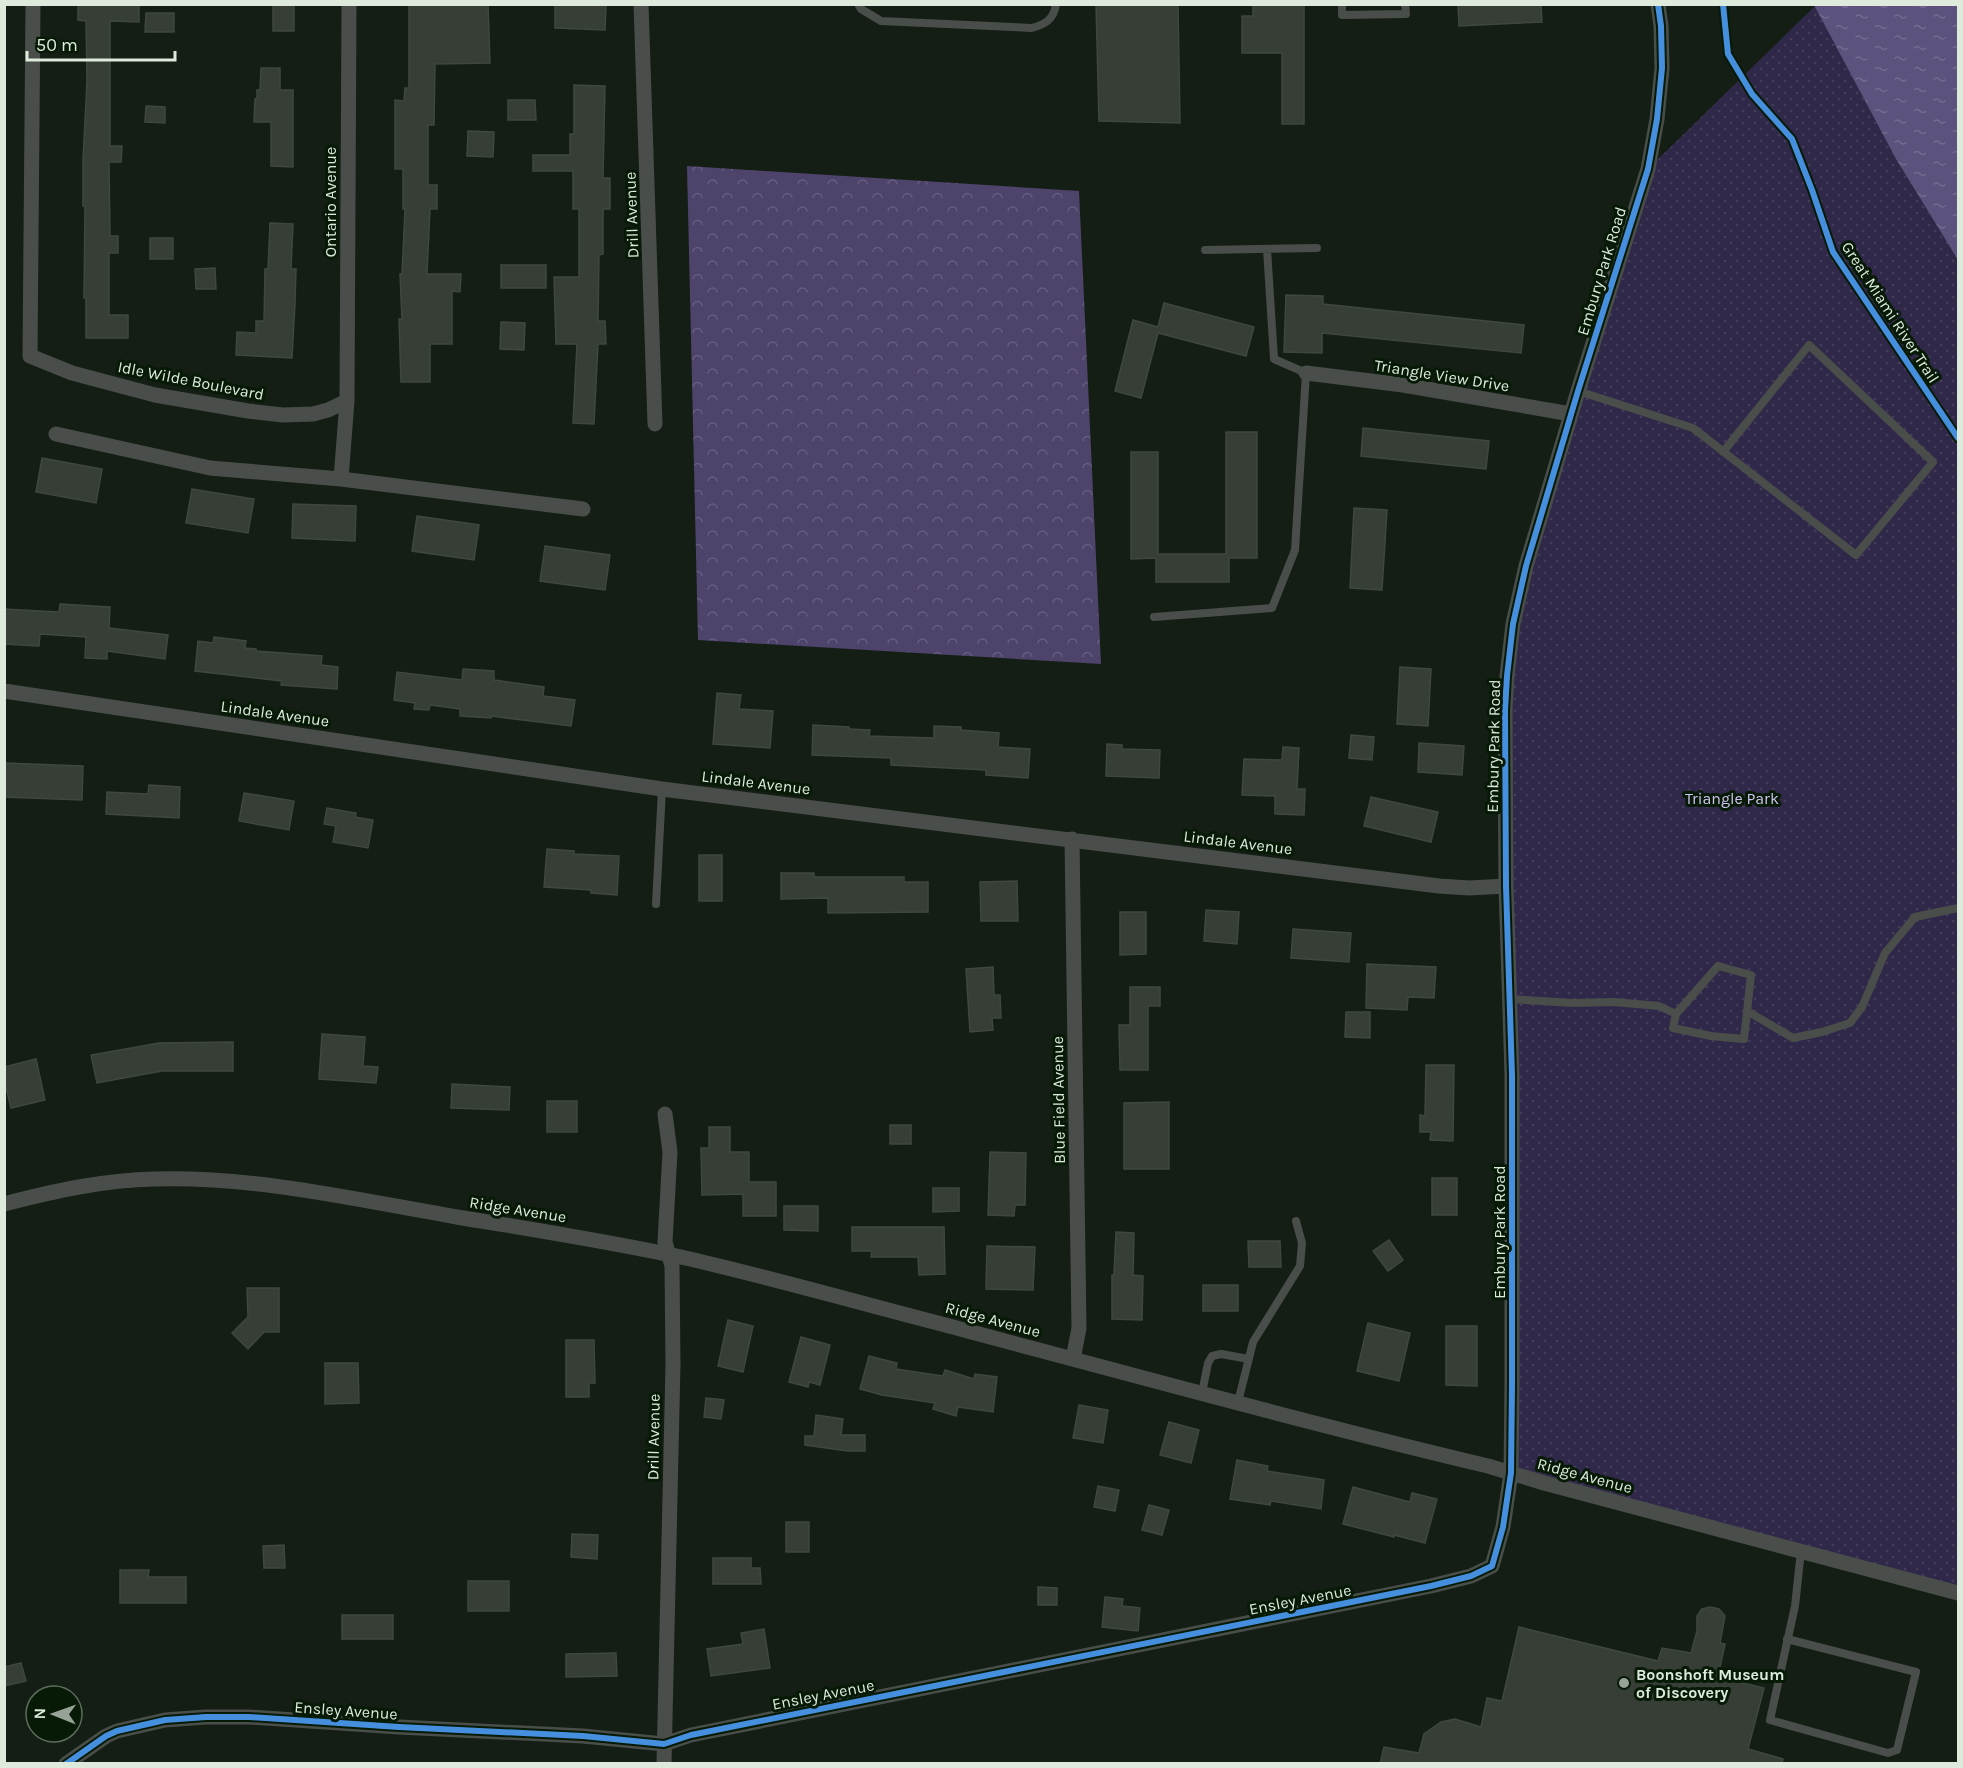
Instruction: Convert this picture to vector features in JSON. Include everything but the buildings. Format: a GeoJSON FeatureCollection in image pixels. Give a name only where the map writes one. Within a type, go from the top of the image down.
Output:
{"type":"FeatureCollection","features":[{"type":"Feature","properties":{"kind":"street","name":"Idle Wilde Boulevard"},"geometry":{"type":"LineString","coordinates":[[33,4],[30,356],[72,373],[155,395],[248,411],[283,415],[313,414],[347,401]]}},
{"type":"Feature","properties":{"kind":"street","name":"Ontario Avenue"},"geometry":{"type":"LineString","coordinates":[[341,479],[347,401],[349,4]]}},
{"type":"Feature","properties":{"kind":"street","name":"Drill Avenue"},"geometry":{"type":"LineString","coordinates":[[641,4],[655,424]]}},
{"type":"Feature","properties":{"kind":"street","name":"Embury Park Road"},"geometry":{"type":"LineString","coordinates":[[1511,1473],[1513,1210],[1506,886],[1505,710],[1513,624],[1526,566],[1647,169],[1657,119],[1662,68],[1658,4]]}},
{"type":"Feature","properties":{"kind":"street","name":"Triangle View Drive"},"geometry":{"type":"LineString","coordinates":[[1306,373],[1404,385],[1571,414]]}},
{"type":"Feature","properties":{"kind":"street"},"geometry":{"type":"LineString","coordinates":[[56,434],[210,468],[341,479],[583,509]]}},
{"type":"Feature","properties":{"kind":"street","name":"Lindale Avenue"},"geometry":{"type":"LineString","coordinates":[[4,691],[662,789],[1439,886],[1469,888],[1506,886]]}},
{"type":"Feature","properties":{"kind":"street","name":"Blue Field Avenue"},"geometry":{"type":"LineString","coordinates":[[1072,839],[1079,1328],[1073,1359]]}},
{"type":"Feature","properties":{"kind":"street","name":"Drill Avenue"},"geometry":{"type":"LineString","coordinates":[[664,1764],[673,1364],[672,1266],[664,1242],[670,1152],[665,1114]]}},
{"type":"Feature","properties":{"kind":"street","name":"Ridge Avenue"},"geometry":{"type":"LineString","coordinates":[[4,1204],[58,1190],[114,1181],[206,1180],[279,1187],[669,1255],[801,1287],[1511,1473],[1959,1593]]}},
{"type":"Feature","properties":{"kind":"street","name":"Ensley Avenue"},"geometry":{"type":"LineString","coordinates":[[66,1764],[117,1731],[165,1720],[206,1717],[249,1717],[583,1736],[664,1744],[691,1735],[1126,1646],[1302,1613],[1471,1576],[1492,1566],[1503,1527],[1511,1473]]}},
{"type":"Feature","properties":{"kind":"lane"},"geometry":{"type":"LineString","coordinates":[[858,4],[861,9],[881,21],[1032,28],[1046,24],[1055,14],[1056,4]]}},
{"type":"Feature","properties":{"kind":"lane"},"geometry":{"type":"LineString","coordinates":[[1342,4],[1342,15],[1406,14],[1406,4]]}},
{"type":"Feature","properties":{"kind":"lane"},"geometry":{"type":"LineString","coordinates":[[1205,250],[1317,248]]}},
{"type":"Feature","properties":{"kind":"lane"},"geometry":{"type":"LineString","coordinates":[[1154,617],[1272,608],[1295,550],[1306,373],[1274,359],[1267,249]]}},
{"type":"Feature","properties":{"kind":"lane"},"geometry":{"type":"LineString","coordinates":[[1578,392],[1693,428],[1723,452],[1856,555],[1933,462],[1809,345],[1723,452]]}},
{"type":"Feature","properties":{"kind":"lane"},"geometry":{"type":"LineString","coordinates":[[656,904],[662,789]]}},
{"type":"Feature","properties":{"kind":"lane"},"geometry":{"type":"LineString","coordinates":[[1747,1011],[1792,1038],[1850,1023],[1862,1007],[1885,953],[1915,917],[1959,908]]}},
{"type":"Feature","properties":{"kind":"lane"},"geometry":{"type":"LineString","coordinates":[[1718,966],[1751,975],[1744,1039],[1712,1036],[1673,1028],[1676,1014],[1718,966]]}},
{"type":"Feature","properties":{"kind":"lane"},"geometry":{"type":"LineString","coordinates":[[1509,999],[1573,1003],[1614,1002],[1659,1006],[1676,1014]]}},
{"type":"Feature","properties":{"kind":"lane"},"geometry":{"type":"LineString","coordinates":[[1239,1402],[1253,1342],[1300,1266],[1302,1243],[1296,1221]]}},
{"type":"Feature","properties":{"kind":"lane"},"geometry":{"type":"LineString","coordinates":[[1202,1393],[1212,1356],[1221,1354],[1249,1359]]}},
{"type":"Feature","properties":{"kind":"lane"},"geometry":{"type":"LineString","coordinates":[[1787,1639],[1916,1672],[1897,1750],[1888,1753],[1770,1720],[1787,1639],[1794,1606],[1801,1551]]}},
{"type":"Feature","properties":{"kind":"green space","name":"Triangle Park"},"geometry":{"type":"Polygon","coordinates":[[[1815,6],[1896,159],[1958,260],[1958,1593],[1511,1473],[1506,886],[1513,624],[1648,169],[1815,6]]]}},
{"type":"Feature","properties":{"kind":"green space"},"geometry":{"type":"Polygon","coordinates":[[[687,166],[1079,191],[1101,664],[698,640],[687,166]]]}},
{"type":"Feature","properties":{"kind":"water"},"geometry":{"type":"Polygon","coordinates":[[[1814,5],[1958,5],[1958,260],[1896,159],[1814,5]]]}},
{"type":"Feature","properties":{"kind":"cycle path"},"geometry":{"type":"LineString","coordinates":[[66,1764],[117,1731],[165,1720],[206,1717],[249,1717],[583,1736],[664,1744],[691,1735],[1431,1586],[1471,1576],[1492,1566],[1503,1527],[1511,1473],[1512,1075],[1506,886],[1505,710],[1507,676],[1513,624],[1526,566],[1648,169],[1657,119],[1662,68],[1658,4]]}},
{"type":"Feature","properties":{"kind":"cycle path","name":"Great Miami River Trail"},"geometry":{"type":"LineString","coordinates":[[1723,4],[1728,54],[1752,94],[1792,139],[1833,252],[1958,438]]}},
{"type":"Feature","properties":{"kind":"place","name":"Boonshoft Museum of Discovery"},"geometry":{"type":"Point","coordinates":[1624,1683]}}]}
